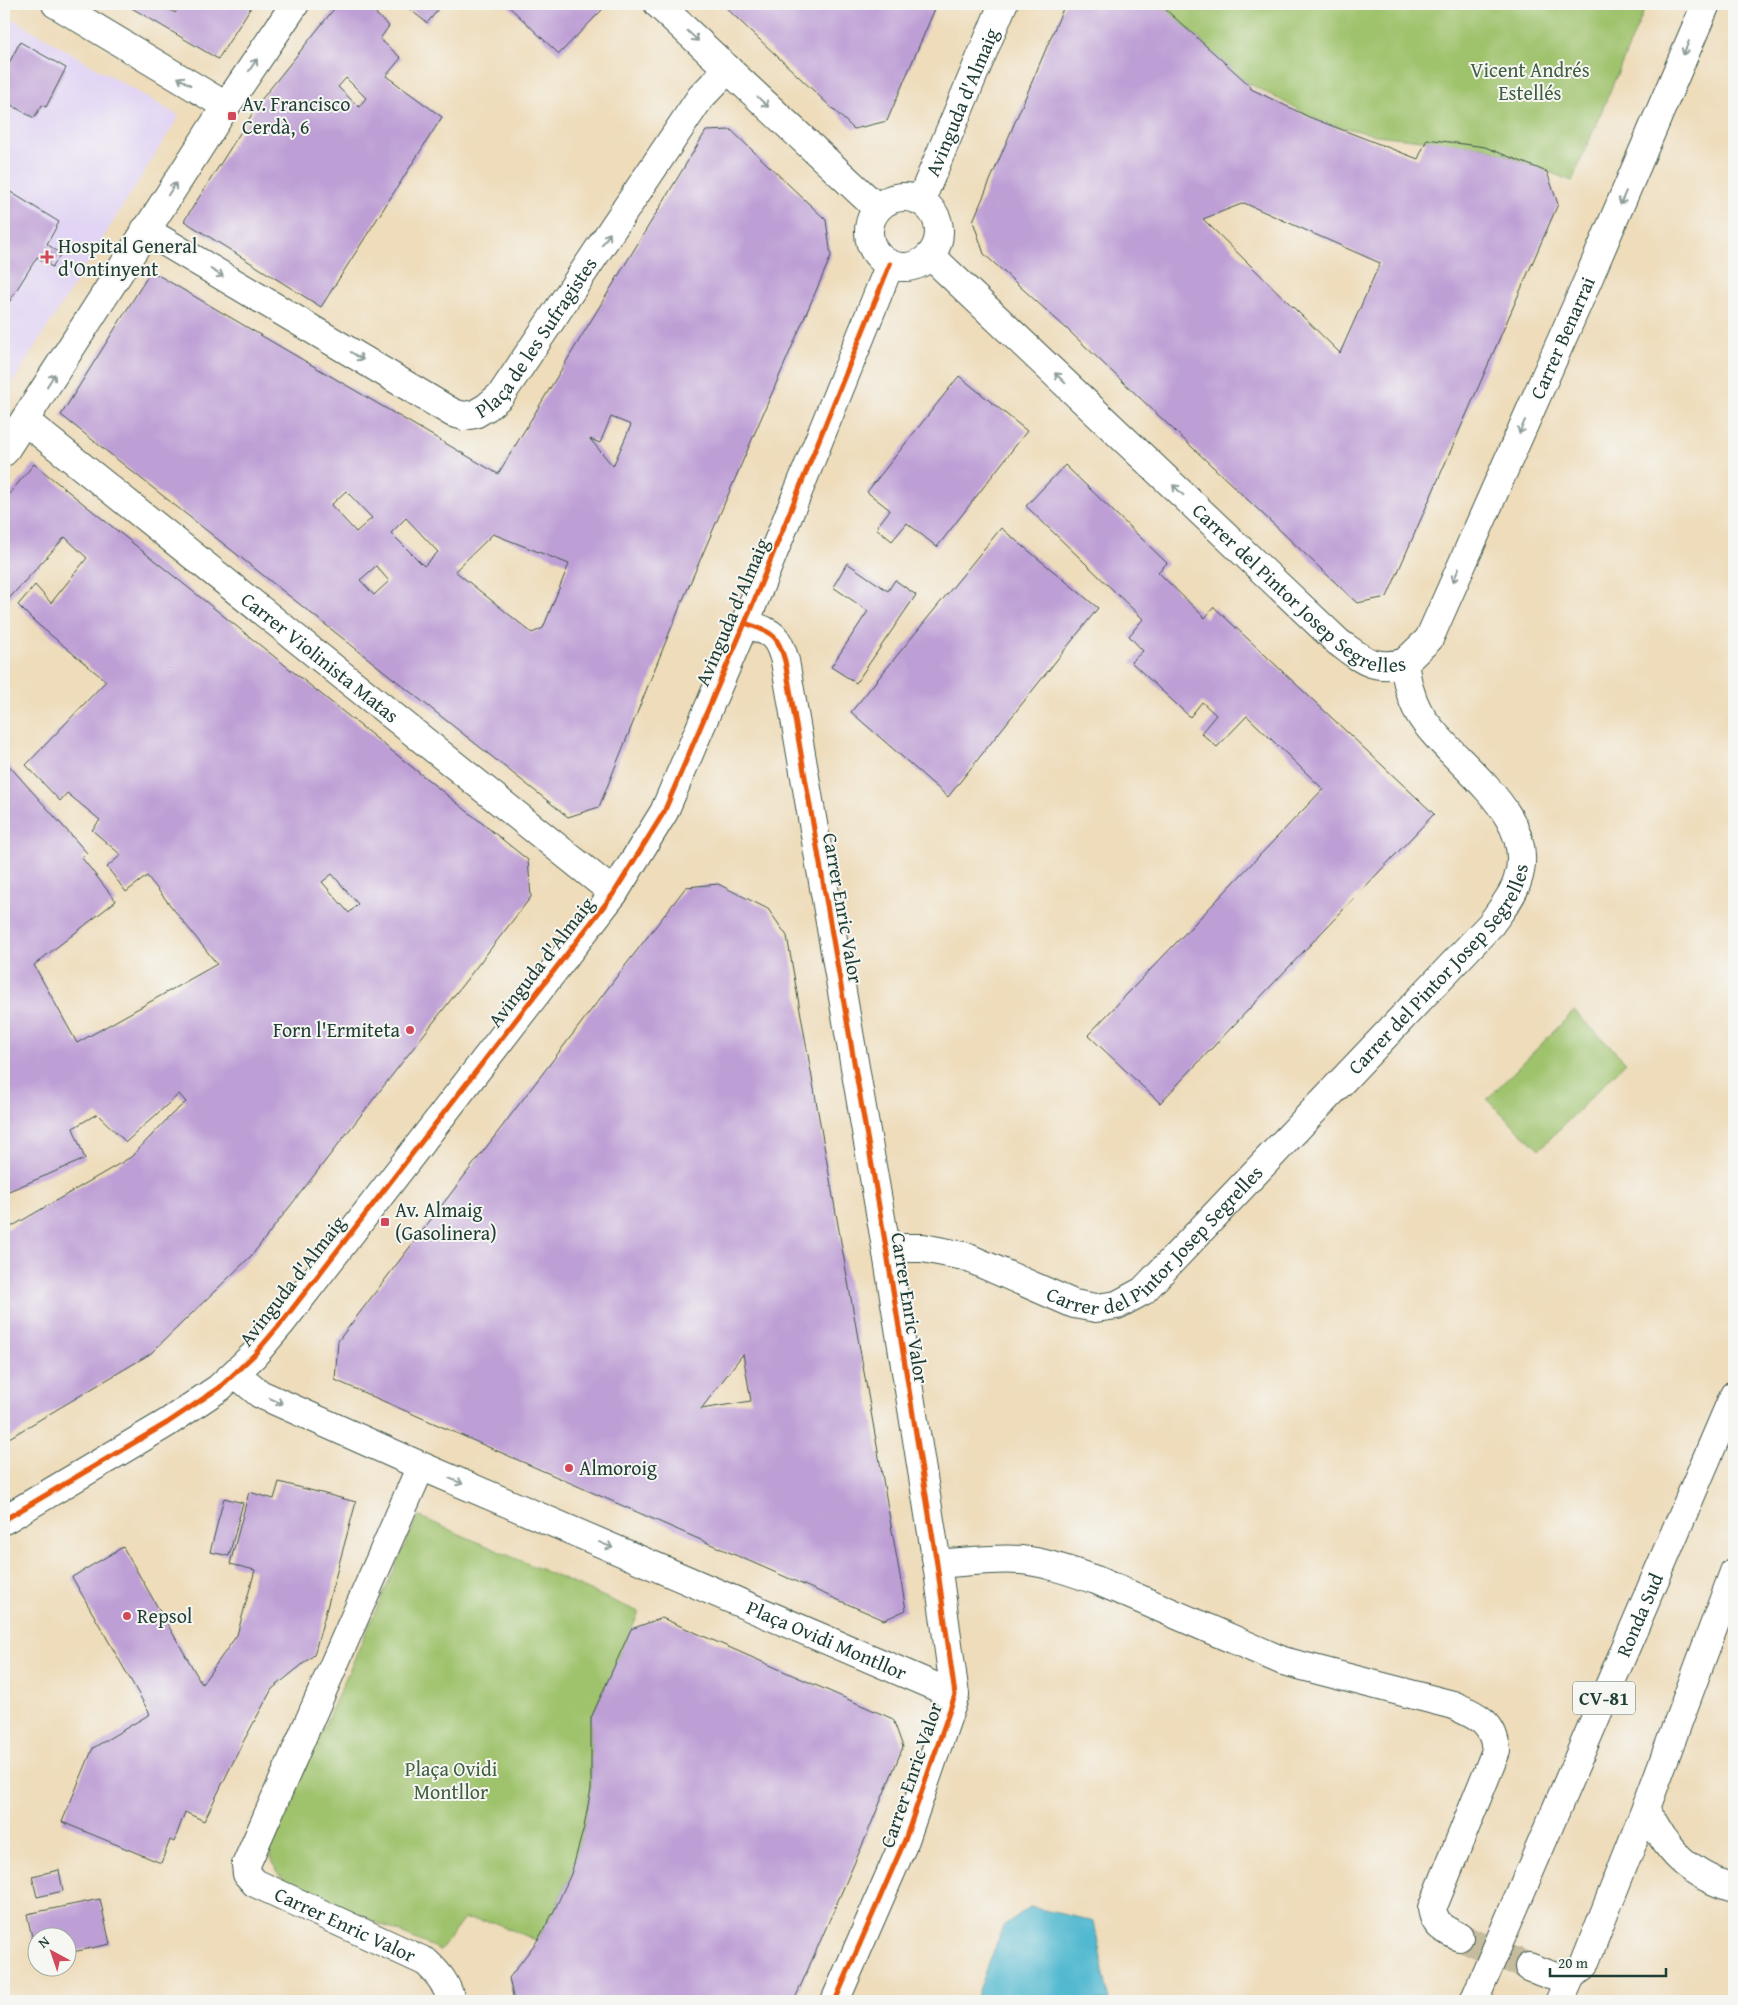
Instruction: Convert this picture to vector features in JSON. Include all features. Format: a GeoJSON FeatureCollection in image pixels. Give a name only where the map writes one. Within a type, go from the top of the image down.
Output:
{"type":"FeatureCollection","features":[{"type":"Feature","properties":{"kind":"street"},"geometry":{"type":"LineString","coordinates":[[56,4],[226,106]]}},
{"type":"Feature","properties":{"kind":"street"},"geometry":{"type":"LineString","coordinates":[[4,452],[145,230],[295,4]]}},
{"type":"Feature","properties":{"kind":"street"},"geometry":{"type":"LineString","coordinates":[[658,4],[877,208]]}},
{"type":"Feature","properties":{"kind":"street","name":"Avinguda d'Almaig"},"geometry":{"type":"LineString","coordinates":[[921,200],[1003,4]]}},
{"type":"Feature","properties":{"kind":"street","name":"Carrer Benarrai"},"geometry":{"type":"LineString","coordinates":[[1404,663],[1429,639],[1581,296],[1706,4]]}},
{"type":"Feature","properties":{"kind":"street","name":"Plaça de les Sufragistes"},"geometry":{"type":"LineString","coordinates":[[145,230],[442,408],[464,416],[475,414],[501,395],[700,98],[728,69]]}},
{"type":"Feature","properties":{"kind":"street"},"geometry":{"type":"LineString","coordinates":[[899,197],[912,197],[921,200],[932,210],[938,220],[940,233],[937,245],[931,256],[922,263],[901,267],[881,259],[874,250],[870,240],[872,218],[877,208],[887,201],[899,197]]}},
{"type":"Feature","properties":{"kind":"street","name":"Carrer del Pintor Josep Segrelles"},"geometry":{"type":"LineString","coordinates":[[886,1253],[905,1248],[923,1248],[964,1256],[1074,1304],[1096,1308],[1117,1305],[1143,1291],[1492,924],[1517,882],[1521,858],[1516,833],[1501,804],[1436,736],[1420,713],[1408,689],[1404,663],[1386,666],[1364,662],[1338,642],[931,256]]}},
{"type":"Feature","properties":{"kind":"street","name":"Avinguda d'Almaig"},"geometry":{"type":"LineString","coordinates":[[4,1520],[167,1423],[219,1388],[236,1374],[282,1322],[614,893],[664,812],[745,623],[890,264]]}},
{"type":"Feature","properties":{"kind":"street","name":"Carrer Violinista Matas"},"geometry":{"type":"LineString","coordinates":[[25,421],[614,893]]}},
{"type":"Feature","properties":{"kind":"street","name":"Carrer Enric Valor"},"geometry":{"type":"LineString","coordinates":[[745,623],[770,633],[780,643],[785,661],[886,1253],[937,1564],[955,1695],[906,1840],[835,2001]]}},
{"type":"Feature","properties":{"kind":"street","name":"Plaça Ovidi Montllor"},"geometry":{"type":"LineString","coordinates":[[236,1374],[260,1394],[421,1466],[955,1695]]}},
{"type":"Feature","properties":{"kind":"street","name":"Ronda Sud"},"geometry":{"type":"LineString","coordinates":[[1474,2001],[1734,1395]]}},
{"type":"Feature","properties":{"kind":"street","name":"Carrer Enric Valor"},"geometry":{"type":"LineString","coordinates":[[421,1466],[246,1865],[247,1874],[256,1883],[426,1962],[440,1975],[448,1988],[451,2001]]}},
{"type":"Feature","properties":{"kind":"street"},"geometry":{"type":"LineString","coordinates":[[937,1564],[1024,1560],[1072,1572],[1096,1580],[1283,1661],[1453,1705],[1488,1724],[1495,1739],[1496,1751],[1432,1909],[1434,1921],[1442,1928],[1459,1937]]}},
{"type":"Feature","properties":{"kind":"street"},"geometry":{"type":"LineString","coordinates":[[1560,2001],[1571,1976],[1583,1967],[1646,1808],[1734,1572]]}},
{"type":"Feature","properties":{"kind":"street"},"geometry":{"type":"LineString","coordinates":[[1646,1808],[1658,1833],[1688,1866],[1699,1875],[1734,1888]]}},
{"type":"Feature","properties":{"kind":"street"},"geometry":{"type":"LineString","coordinates":[[1529,1967],[1553,1977],[1571,1976]]}},
{"type":"Feature","properties":{"kind":"shaded area","name":"Hospital General d'Ontinyent"},"geometry":{"type":"Polygon","coordinates":[[[4,14],[179,116],[4,397],[4,14]]]}},
{"type":"Feature","properties":{"kind":"green space","name":"Vicent Andrés Estellés"},"geometry":{"type":"Polygon","coordinates":[[[1154,4],[1647,4],[1572,181],[1485,147],[1376,135],[1324,123],[1246,82],[1165,8],[1154,4]]]}},
{"type":"Feature","properties":{"kind":"green space"},"geometry":{"type":"Polygon","coordinates":[[[1574,1011],[1626,1062],[1539,1150],[1487,1099],[1574,1011]]]}},
{"type":"Feature","properties":{"kind":"green space","name":"Plaça Ovidi Montllor"},"geometry":{"type":"Polygon","coordinates":[[[418,1516],[639,1612],[591,1718],[591,1789],[584,1827],[571,1874],[554,1911],[537,1941],[493,1922],[464,1919],[440,1950],[293,1886],[276,1871],[269,1850],[418,1516]]]}},
{"type":"Feature","properties":{"kind":"water"},"geometry":{"type":"Polygon","coordinates":[[[1030,1907],[1094,1921],[1109,2001],[975,2001],[1003,1926],[1030,1907]]]}},
{"type":"Feature","properties":{"kind":"building"},"geometry":{"type":"Polygon","coordinates":[[[125,4],[161,4],[175,13],[180,4],[253,4],[218,59],[125,4]]]}},
{"type":"Feature","properties":{"kind":"building"},"geometry":{"type":"Polygon","coordinates":[[[338,4],[385,4],[376,14],[389,26],[380,39],[401,58],[386,76],[442,117],[321,307],[184,221],[261,100],[338,4]],[[346,78],[338,87],[359,107],[366,98],[346,78]]]}},
{"type":"Feature","properties":{"kind":"building"},"geometry":{"type":"Polygon","coordinates":[[[403,4],[443,4],[427,23],[403,4]]]}},
{"type":"Feature","properties":{"kind":"building"},"geometry":{"type":"Polygon","coordinates":[[[506,4],[596,4],[602,10],[559,54],[506,4]]]}},
{"type":"Feature","properties":{"kind":"building"},"geometry":{"type":"Polygon","coordinates":[[[722,4],[937,4],[887,121],[854,129],[722,4]]]}},
{"type":"Feature","properties":{"kind":"building"},"geometry":{"type":"Polygon","coordinates":[[[1065,4],[1154,4],[1164,8],[1246,82],[1251,89],[1309,117],[1418,159],[1427,139],[1485,147],[1547,172],[1558,204],[1387,597],[1357,603],[1067,329],[984,254],[973,221],[1065,4]],[[1244,203],[1203,219],[1340,353],[1380,263],[1244,203]]]}},
{"type":"Feature","properties":{"kind":"building"},"geometry":{"type":"Polygon","coordinates":[[[20,42],[66,68],[46,107],[42,105],[34,118],[4,101],[4,73],[20,42]]]}},
{"type":"Feature","properties":{"kind":"building"},"geometry":{"type":"Polygon","coordinates":[[[731,130],[826,220],[831,256],[679,609],[599,807],[568,817],[61,415],[151,271],[498,474],[706,131],[731,130]],[[611,417],[600,443],[590,439],[613,466],[631,425],[611,417]],[[346,491],[331,505],[356,532],[372,518],[346,491]],[[406,518],[391,533],[424,566],[438,552],[406,518]],[[493,534],[455,571],[532,633],[543,628],[569,564],[493,534]],[[376,566],[360,580],[374,595],[389,581],[376,566]]]}},
{"type":"Feature","properties":{"kind":"building"},"geometry":{"type":"Polygon","coordinates":[[[4,188],[59,222],[47,244],[61,254],[52,267],[37,257],[4,310],[4,188]]]}},
{"type":"Feature","properties":{"kind":"building"},"geometry":{"type":"Polygon","coordinates":[[[959,376],[1027,431],[937,547],[907,523],[892,541],[876,528],[890,510],[867,492],[959,376]]]}},
{"type":"Feature","properties":{"kind":"building"},"geometry":{"type":"Polygon","coordinates":[[[34,464],[528,860],[531,897],[252,1255],[150,1354],[4,1441],[4,1231],[131,1157],[186,1102],[179,1094],[126,1142],[97,1114],[73,1128],[85,1159],[4,1193],[4,760],[87,853],[82,858],[116,901],[34,965],[77,1043],[217,964],[147,876],[126,892],[107,867],[121,855],[92,830],[100,820],[67,793],[60,801],[26,765],[106,681],[35,622],[18,605],[35,585],[51,603],[87,558],[65,537],[4,604],[4,500],[34,464]],[[332,874],[322,882],[349,913],[358,904],[332,874]]]}},
{"type":"Feature","properties":{"kind":"building"},"geometry":{"type":"Polygon","coordinates":[[[1065,465],[1167,563],[1158,572],[1205,618],[1214,607],[1434,814],[1160,1103],[1088,1035],[1323,789],[1247,716],[1217,747],[1201,733],[1216,715],[1202,702],[1190,717],[1131,662],[1143,651],[1129,636],[1143,619],[1026,506],[1065,465]]]}},
{"type":"Feature","properties":{"kind":"building"},"geometry":{"type":"Polygon","coordinates":[[[1001,528],[1098,608],[948,797],[851,712],[1001,528]]]}},
{"type":"Feature","properties":{"kind":"building"},"geometry":{"type":"Polygon","coordinates":[[[847,563],[888,591],[895,580],[916,595],[856,683],[831,667],[868,611],[833,587],[847,563]]]}},
{"type":"Feature","properties":{"kind":"building"},"geometry":{"type":"Polygon","coordinates":[[[718,884],[768,909],[787,936],[906,1610],[884,1620],[335,1380],[338,1341],[686,887],[718,884]],[[743,1354],[701,1409],[751,1401],[743,1354]]]}},
{"type":"Feature","properties":{"kind":"building"},"geometry":{"type":"Polygon","coordinates":[[[279,1482],[356,1502],[314,1655],[272,1689],[204,1821],[185,1812],[174,1842],[170,1840],[161,1863],[62,1822],[93,1748],[150,1714],[72,1577],[123,1547],[202,1684],[237,1635],[255,1570],[230,1564],[249,1492],[274,1499],[279,1482]]]}},
{"type":"Feature","properties":{"kind":"building"},"geometry":{"type":"Polygon","coordinates":[[[224,1498],[243,1503],[229,1556],[210,1552],[224,1498]]]}},
{"type":"Feature","properties":{"kind":"building"},"geometry":{"type":"Polygon","coordinates":[[[662,1618],[893,1719],[903,1747],[794,2001],[514,2001],[509,1978],[537,1941],[554,1911],[571,1874],[584,1827],[591,1789],[591,1718],[631,1629],[662,1618]]]}},
{"type":"Feature","properties":{"kind":"building"},"geometry":{"type":"Polygon","coordinates":[[[59,1870],[63,1891],[37,1897],[32,1876],[59,1870]]]}},
{"type":"Feature","properties":{"kind":"building"},"geometry":{"type":"Polygon","coordinates":[[[100,1899],[110,1944],[78,1951],[78,1928],[30,1928],[27,1914],[100,1899]]]}},
{"type":"Feature","properties":{"kind":"tunnel"},"geometry":{"type":"LineString","coordinates":[[1459,1937],[1529,1967]]}},
{"type":"Feature","properties":{"kind":"cycle path"},"geometry":{"type":"LineString","coordinates":[[4,1520],[167,1423],[219,1388],[254,1355],[282,1322],[614,893],[664,812],[745,623],[890,264]]}},
{"type":"Feature","properties":{"kind":"cycle path"},"geometry":{"type":"LineString","coordinates":[[745,623],[772,635],[779,644],[785,661],[887,1253],[937,1564],[955,1695],[905,1840],[835,2001]]}},
{"type":"Feature","properties":{"kind":"place","name":"Av. Francisco Cerdà, 6"},"geometry":{"type":"Point","coordinates":[232,116]}},
{"type":"Feature","properties":{"kind":"place","name":"Hospital General d'Ontinyent"},"geometry":{"type":"Point","coordinates":[47,257]}},
{"type":"Feature","properties":{"kind":"place","name":"Forn l'Ermiteta"},"geometry":{"type":"Point","coordinates":[410,1030]}},
{"type":"Feature","properties":{"kind":"place","name":"Av. Almaig (Gasolinera)"},"geometry":{"type":"Point","coordinates":[385,1222]}},
{"type":"Feature","properties":{"kind":"place","name":"Almoroig"},"geometry":{"type":"Point","coordinates":[569,1468]}},
{"type":"Feature","properties":{"kind":"place","name":"Repsol"},"geometry":{"type":"Point","coordinates":[127,1616]}}]}
